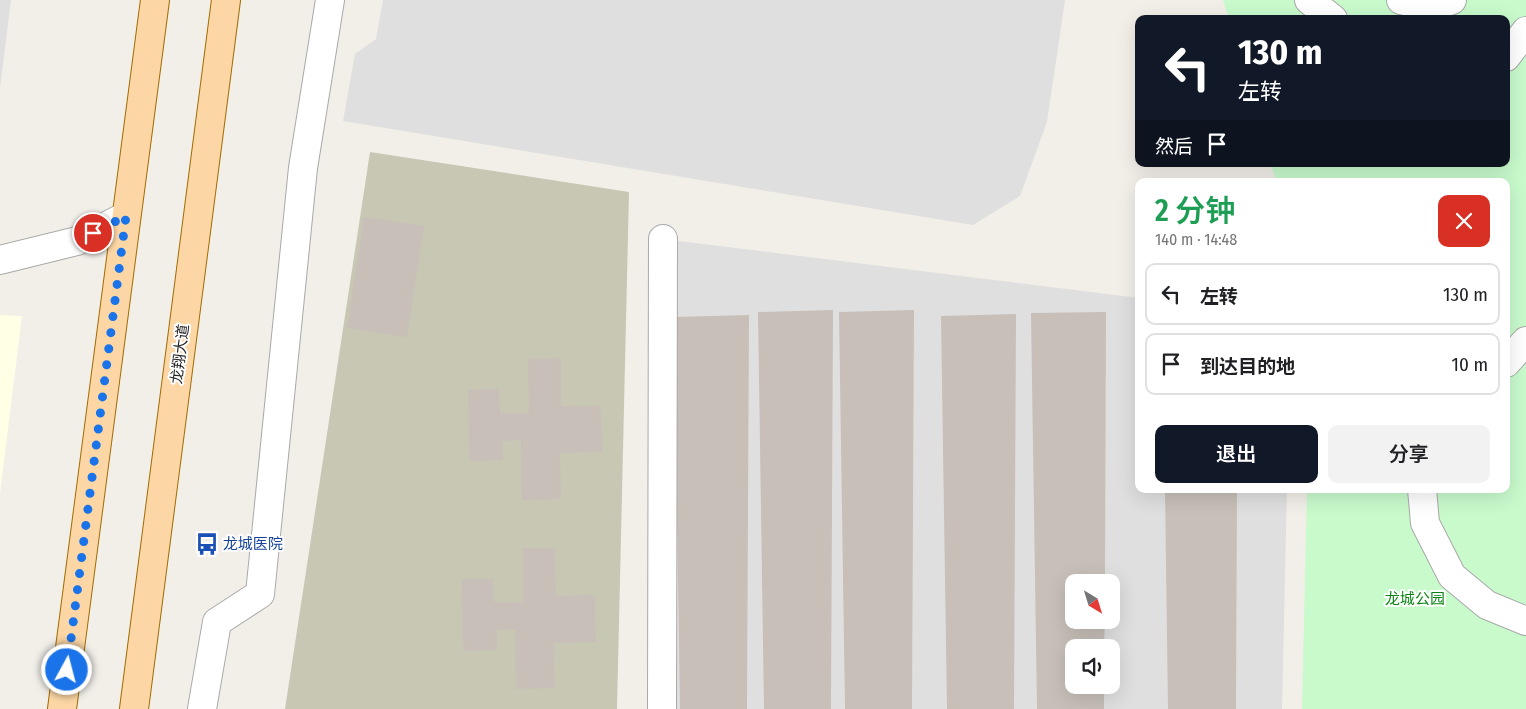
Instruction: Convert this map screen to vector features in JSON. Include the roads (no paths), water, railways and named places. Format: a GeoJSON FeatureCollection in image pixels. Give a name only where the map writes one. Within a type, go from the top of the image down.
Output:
{"type":"FeatureCollection","features":[{"type":"Feature","properties":{"kind":"main road"},"geometry":{"type":"LineString","coordinates":[[62,709],[154,0]]}},
{"type":"Feature","properties":{"kind":"main road","name":"龙翔大道"},"geometry":{"type":"LineString","coordinates":[[134,709],[226,0]]}},
{"type":"Feature","properties":{"kind":"street"},"geometry":{"type":"LineString","coordinates":[[202,709],[217,622],[260,594],[303,168],[330,0]]}},
{"type":"Feature","properties":{"kind":"street"},"geometry":{"type":"LineString","coordinates":[[1310,0],[1328,15]]}},
{"type":"Feature","properties":{"kind":"street"},"geometry":{"type":"LineString","coordinates":[[1401,0],[1432,8],[1452,0]]}},
{"type":"Feature","properties":{"kind":"street"},"geometry":{"type":"LineString","coordinates":[[1510,52],[1526,31]]}},
{"type":"Feature","properties":{"kind":"street"},"geometry":{"type":"LineString","coordinates":[[0,260],[77,241],[126,216]]}},
{"type":"Feature","properties":{"kind":"street"},"geometry":{"type":"LineString","coordinates":[[662,709],[663,239]]}},
{"type":"Feature","properties":{"kind":"street"},"geometry":{"type":"LineString","coordinates":[[1510,358],[1526,340]]}},
{"type":"Feature","properties":{"kind":"street"},"geometry":{"type":"LineString","coordinates":[[1422,493],[1425,523],[1452,576],[1487,605],[1526,621]]}},
{"type":"Feature","properties":{"kind":"place","name":"龙城医院"},"geometry":{"type":"Point","coordinates":[207,544]}},
{"type":"Feature","properties":{"kind":"park label","name":"龙城公园"},"geometry":{"type":"Point","coordinates":[1415,599]}}]}
